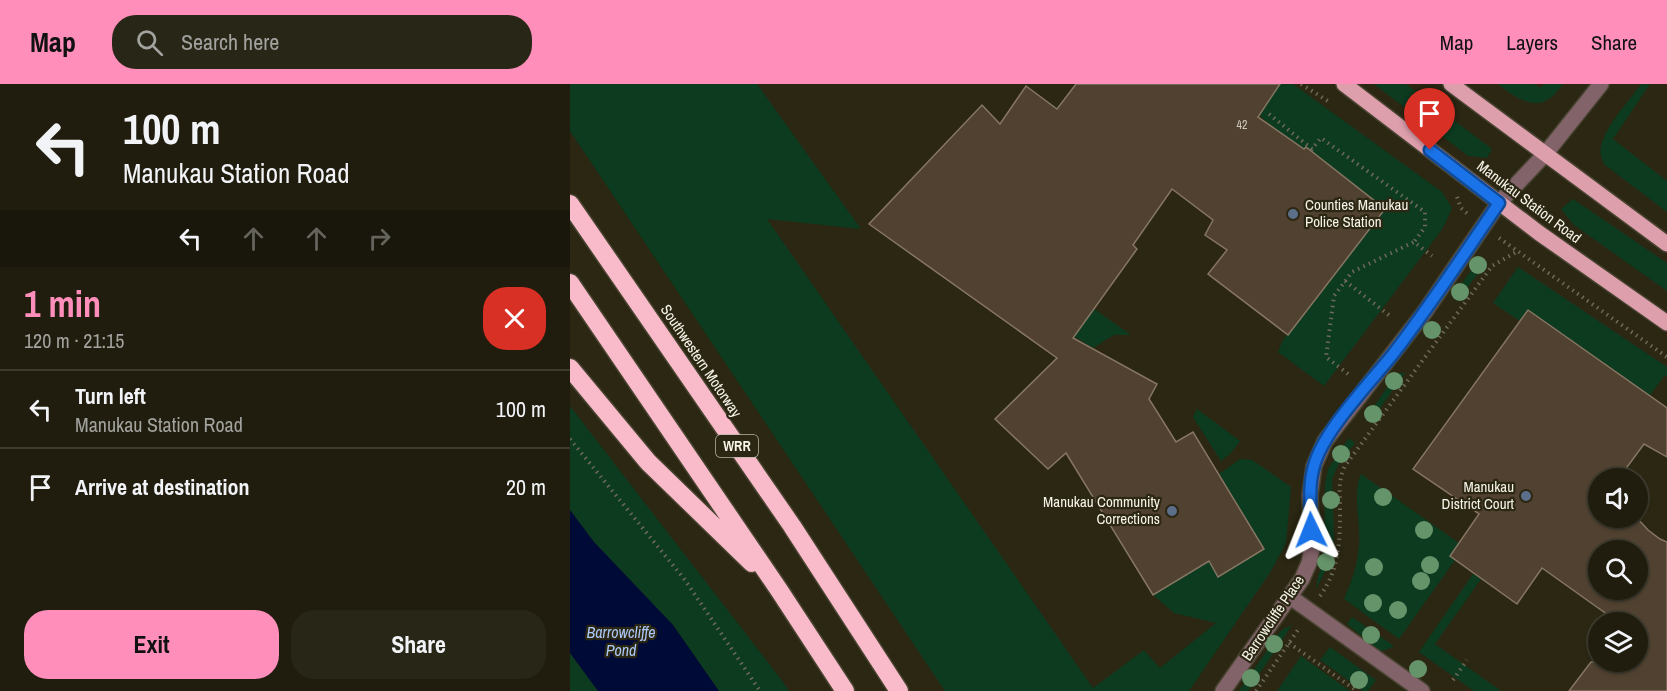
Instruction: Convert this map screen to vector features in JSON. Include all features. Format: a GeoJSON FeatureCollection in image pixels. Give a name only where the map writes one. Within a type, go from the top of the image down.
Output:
{"type":"FeatureCollection","features":[{"type":"Feature","properties":{"kind":"highway","name":"Southwestern Motorway"},"geometry":{"type":"LineString","coordinates":[[570,204],[792,526],[899,691]]}},
{"type":"Feature","properties":{"kind":"highway","name":"WRR"},"geometry":{"type":"LineString","coordinates":[[570,283],[845,691]]}},
{"type":"Feature","properties":{"kind":"highway"},"geometry":{"type":"LineString","coordinates":[[570,368],[648,462],[779,590]]}},
{"type":"Feature","properties":{"kind":"main road","name":"Manukau Station Road"},"geometry":{"type":"LineString","coordinates":[[1344,84],[1499,203],[1667,323]]}},
{"type":"Feature","properties":{"kind":"main road"},"geometry":{"type":"LineString","coordinates":[[1451,84],[1667,244]]}},
{"type":"Feature","properties":{"kind":"street","name":"Barrowcliffe Place"},"geometry":{"type":"LineString","coordinates":[[1222,691],[1302,579],[1309,563],[1312,548],[1310,495],[1312,474],[1324,441],[1424,313],[1499,203],[1546,153],[1601,84]]}},
{"type":"Feature","properties":{"kind":"street"},"geometry":{"type":"LineString","coordinates":[[1289,596],[1422,691]]}},
{"type":"Feature","properties":{"kind":"path"},"geometry":{"type":"LineString","coordinates":[[1269,114],[1312,149],[1322,138],[1425,212],[1425,227],[1414,242],[1352,272],[1334,296],[1326,357],[1348,374]]}},
{"type":"Feature","properties":{"kind":"path"},"geometry":{"type":"LineString","coordinates":[[1500,239],[1667,357]]}},
{"type":"Feature","properties":{"kind":"path"},"geometry":{"type":"LineString","coordinates":[[1414,242],[1432,256]]}},
{"type":"Feature","properties":{"kind":"path"},"geometry":{"type":"LineString","coordinates":[[1319,597],[1333,576],[1337,562],[1340,543],[1339,479],[1345,466],[1492,266],[1518,251]]}},
{"type":"Feature","properties":{"kind":"path"},"geometry":{"type":"LineString","coordinates":[[1345,281],[1390,316]]}},
{"type":"Feature","properties":{"kind":"path"},"geometry":{"type":"LineString","coordinates":[[570,439],[685,580],[760,691]]}},
{"type":"Feature","properties":{"kind":"path"},"geometry":{"type":"LineString","coordinates":[[1256,691],[1300,626]]}},
{"type":"Feature","properties":{"kind":"path"},"geometry":{"type":"LineString","coordinates":[[1289,643],[1358,691]]}},
{"type":"Feature","properties":{"kind":"path"},"geometry":{"type":"LineString","coordinates":[[1453,680],[1467,660]]}},
{"type":"Feature","properties":{"kind":"green space"},"geometry":{"type":"Polygon","coordinates":[[[570,84],[757,84],[861,229],[767,219],[1093,688],[1144,650],[1160,668],[1216,623],[1174,613],[1153,595],[1209,561],[1219,576],[1264,549],[1219,474],[1240,459],[1252,460],[1291,487],[1286,543],[1271,571],[1189,691],[945,691],[570,131],[570,84]]]}},
{"type":"Feature","properties":{"kind":"green space"},"geometry":{"type":"Polygon","coordinates":[[[1279,84],[1293,84],[1442,192],[1452,208],[1443,228],[1324,386],[1278,352],[1283,340],[1381,214],[1301,152],[1258,114],[1279,84]]]}},
{"type":"Feature","properties":{"kind":"green space"},"geometry":{"type":"Polygon","coordinates":[[[1374,84],[1406,84],[1492,149],[1487,158],[1468,156],[1374,84]]]}},
{"type":"Feature","properties":{"kind":"green space"},"geometry":{"type":"Polygon","coordinates":[[[1498,84],[1535,84],[1540,88],[1544,84],[1563,84],[1552,97],[1537,103],[1523,100],[1498,84]]]}},
{"type":"Feature","properties":{"kind":"green space"},"geometry":{"type":"Polygon","coordinates":[[[1641,84],[1650,84],[1613,139],[1667,181],[1667,212],[1605,165],[1601,154],[1601,147],[1608,130],[1641,84]]]}},
{"type":"Feature","properties":{"kind":"green space"},"geometry":{"type":"Polygon","coordinates":[[[1573,199],[1667,263],[1667,291],[1574,225],[1561,209],[1573,199]]]}},
{"type":"Feature","properties":{"kind":"green space"},"geometry":{"type":"Polygon","coordinates":[[[1481,258],[1487,262],[1457,301],[1452,296],[1481,258]]]}},
{"type":"Feature","properties":{"kind":"green space"},"geometry":{"type":"Polygon","coordinates":[[[1518,267],[1667,367],[1667,377],[1665,375],[1650,395],[1528,310],[1520,321],[1493,303],[1518,267]]]}},
{"type":"Feature","properties":{"kind":"green space"},"geometry":{"type":"Polygon","coordinates":[[[1093,308],[1131,335],[1114,335],[1093,348],[1072,335],[1093,308]]]}},
{"type":"Feature","properties":{"kind":"green space"},"geometry":{"type":"Polygon","coordinates":[[[1397,373],[1405,373],[1371,421],[1368,415],[1397,373]]]}},
{"type":"Feature","properties":{"kind":"green space"},"geometry":{"type":"Polygon","coordinates":[[[570,406],[789,691],[719,691],[673,625],[594,542],[570,510],[570,406]]]}},
{"type":"Feature","properties":{"kind":"green space"},"geometry":{"type":"Polygon","coordinates":[[[1197,409],[1240,441],[1221,461],[1193,417],[1197,409]]]}},
{"type":"Feature","properties":{"kind":"green space"},"geometry":{"type":"Polygon","coordinates":[[[1349,438],[1355,443],[1338,465],[1332,479],[1334,537],[1331,560],[1316,589],[1324,561],[1325,483],[1328,469],[1349,438]]]}},
{"type":"Feature","properties":{"kind":"green space"},"geometry":{"type":"Polygon","coordinates":[[[1361,474],[1459,543],[1450,556],[1455,560],[1399,639],[1344,599],[1350,586],[1358,551],[1357,490],[1361,474]]]}},
{"type":"Feature","properties":{"kind":"green space"},"geometry":{"type":"Polygon","coordinates":[[[1473,574],[1481,579],[1435,644],[1501,691],[1474,691],[1419,652],[1473,574]]]}},
{"type":"Feature","properties":{"kind":"green space"},"geometry":{"type":"Polygon","coordinates":[[[1352,617],[1394,646],[1380,651],[1347,624],[1352,617]]]}},
{"type":"Feature","properties":{"kind":"green space"},"geometry":{"type":"Polygon","coordinates":[[[1292,625],[1248,691],[1239,691],[1279,633],[1292,625]]]}},
{"type":"Feature","properties":{"kind":"green space"},"geometry":{"type":"Polygon","coordinates":[[[1330,647],[1376,680],[1368,691],[1363,691],[1320,660],[1330,647]]]}},
{"type":"Feature","properties":{"kind":"green space"},"geometry":{"type":"Polygon","coordinates":[[[570,653],[598,691],[570,691],[570,653]]]}},
{"type":"Feature","properties":{"kind":"green space"},"geometry":{"type":"Polygon","coordinates":[[[1301,656],[1350,691],[1277,691],[1301,656]]]}},
{"type":"Feature","properties":{"kind":"water","name":"Barrowcliffe Pond"},"geometry":{"type":"Polygon","coordinates":[[[570,510],[594,542],[673,625],[719,691],[598,691],[570,653],[570,510]]]}},
{"type":"Feature","properties":{"kind":"building"},"geometry":{"type":"Polygon","coordinates":[[[1076,84],[1280,84],[1258,117],[1304,149],[1306,147],[1385,209],[1288,335],[1208,274],[1227,250],[1205,235],[1213,220],[1172,189],[1133,245],[1137,249],[1073,338],[1157,384],[1149,399],[1176,442],[1193,432],[1264,549],[1218,577],[1209,561],[1153,595],[1066,453],[1048,469],[995,419],[1057,358],[869,224],[982,105],[1000,124],[1026,86],[1057,109],[1076,84]]]}},
{"type":"Feature","properties":{"kind":"building","name":"Manukau District Court"},"geometry":{"type":"Polygon","coordinates":[[[1528,310],[1667,408],[1667,457],[1644,444],[1626,468],[1588,468],[1588,528],[1646,528],[1667,542],[1667,691],[1569,691],[1588,666],[1588,672],[1648,672],[1648,612],[1604,612],[1542,568],[1517,604],[1450,556],[1479,514],[1413,469],[1528,310]]]}},
{"type":"Feature","properties":{"kind":"place","name":"Counties Manukau Police Station"},"geometry":{"type":"Point","coordinates":[1293,214]}},
{"type":"Feature","properties":{"kind":"place","name":"Manukau District Court"},"geometry":{"type":"Point","coordinates":[1526,496]}},
{"type":"Feature","properties":{"kind":"place","name":"Manukau Community Corrections"},"geometry":{"type":"Point","coordinates":[1172,511]}},
{"type":"Feature","properties":{"kind":"route"},"geometry":{"type":"LineString","coordinates":[[1311,530],[1312,474],[1324,441],[1424,313],[1499,203],[1430,150]]}}]}
